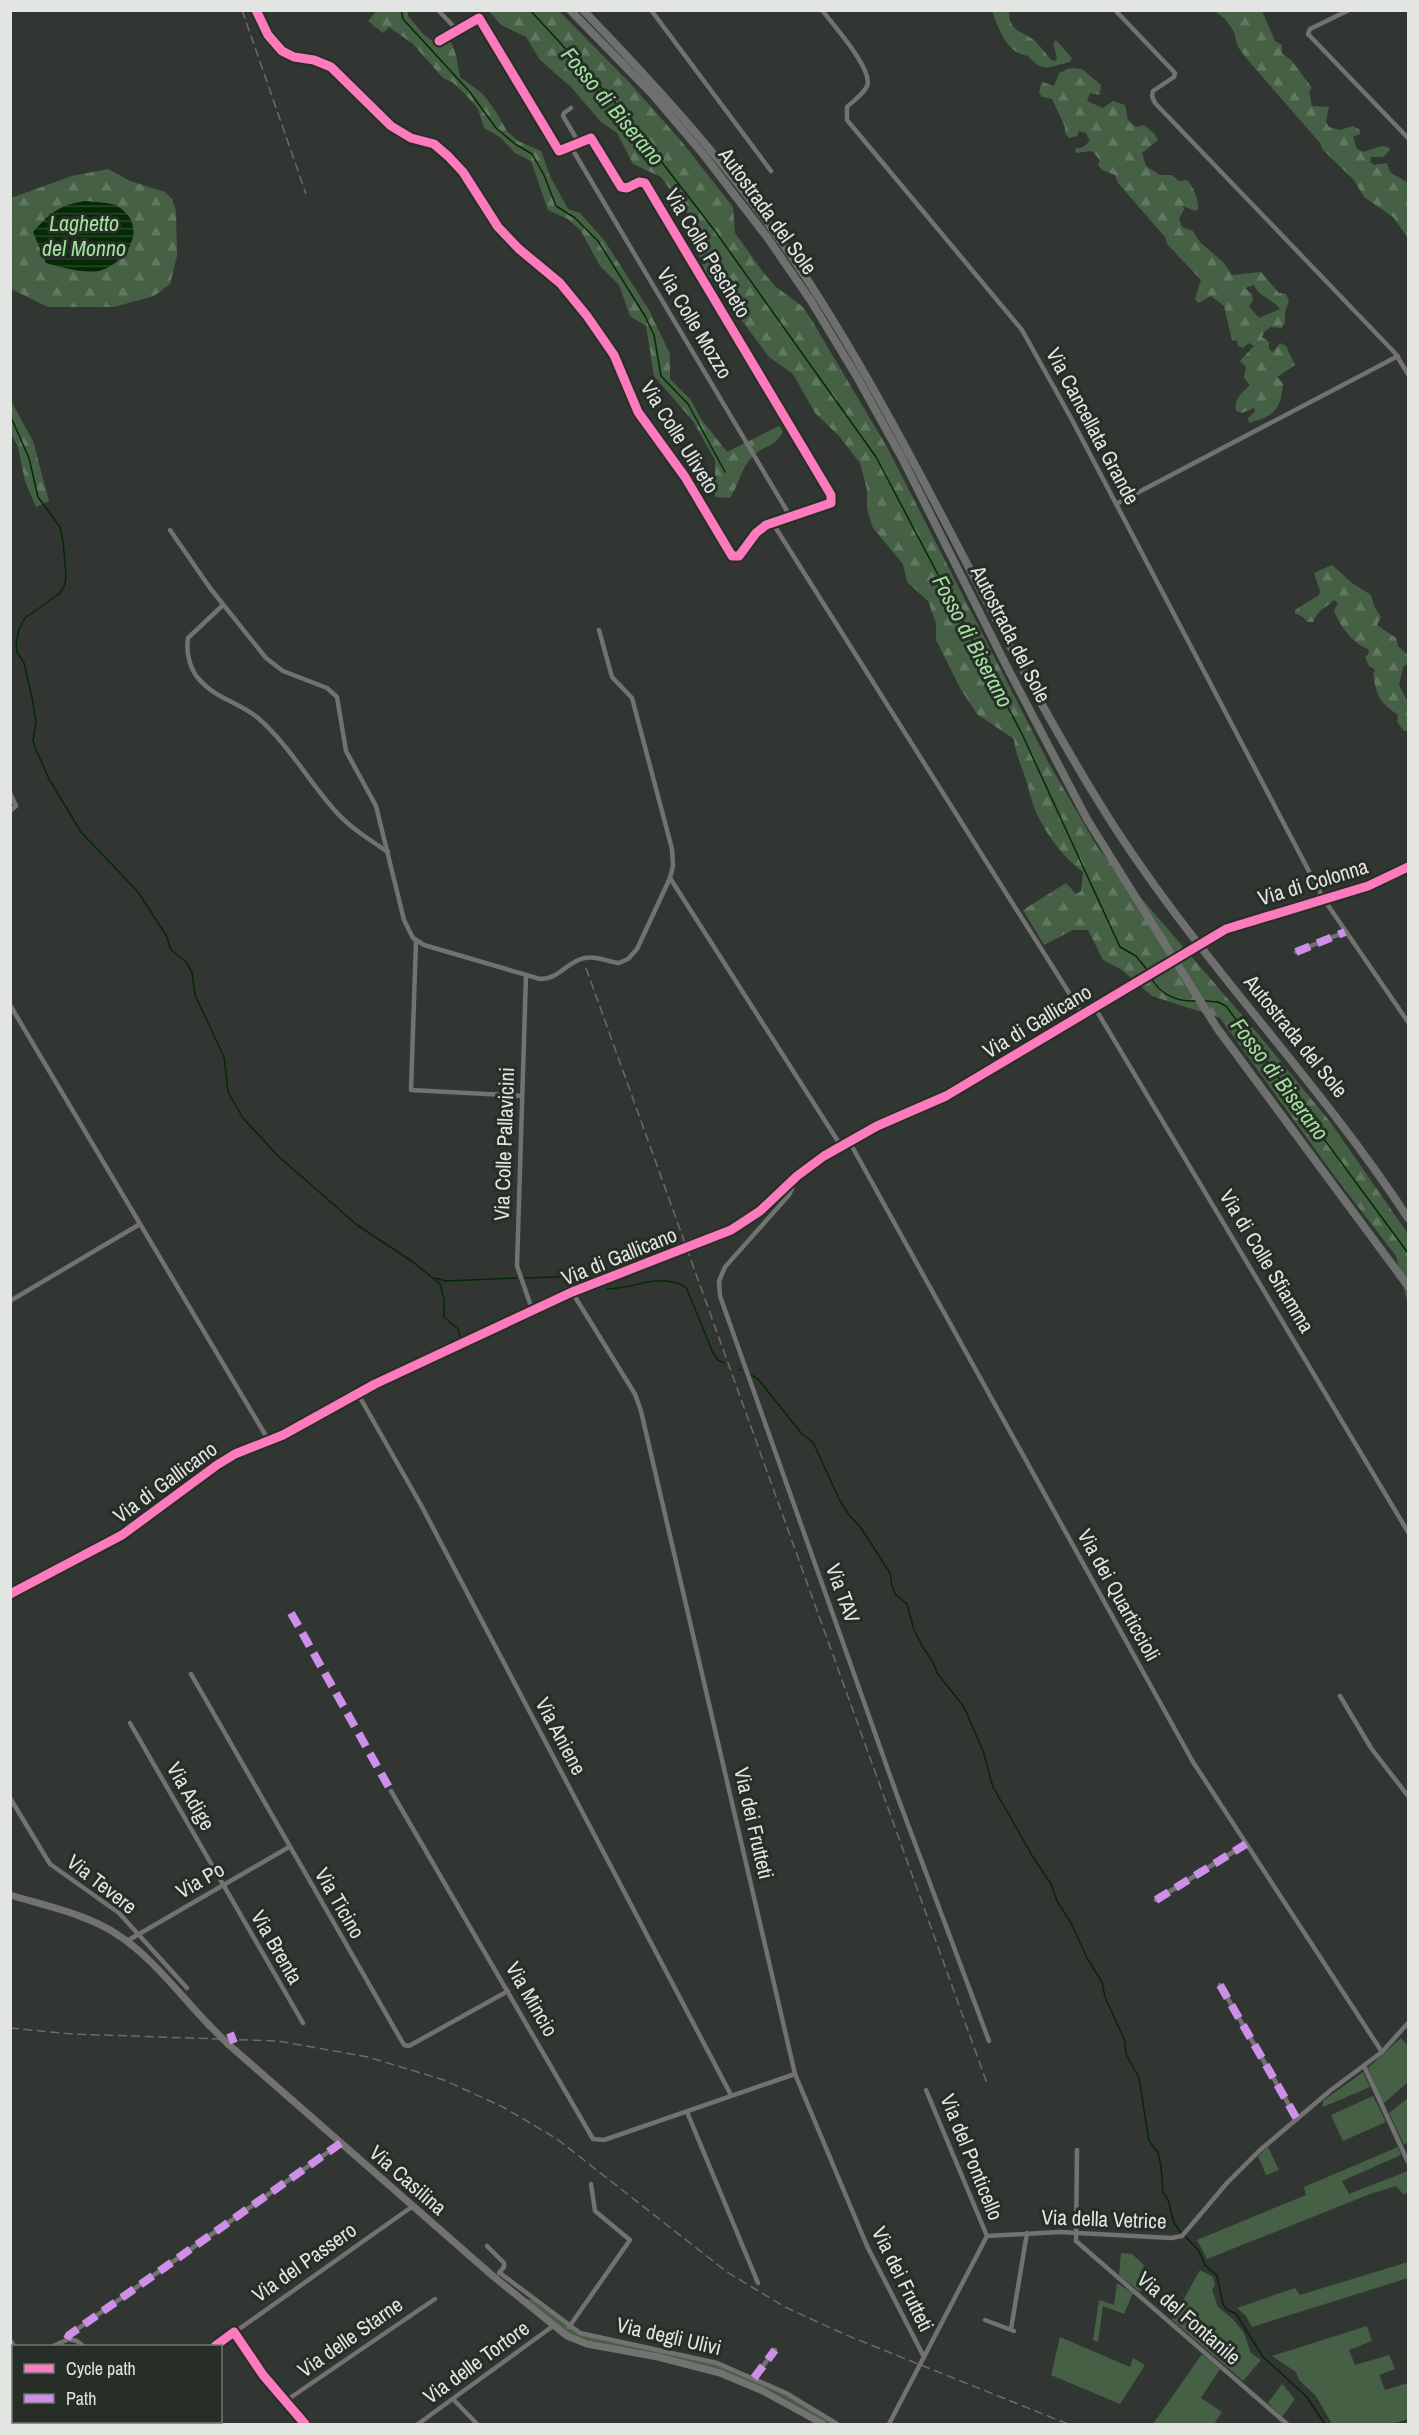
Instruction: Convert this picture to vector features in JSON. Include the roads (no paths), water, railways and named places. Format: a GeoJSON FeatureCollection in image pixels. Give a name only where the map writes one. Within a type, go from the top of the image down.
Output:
{"type":"FeatureCollection","features":[{"type":"Feature","properties":{"kind":"highway","name":"Autostrada del Sole"},"geometry":{"type":"LineString","coordinates":[[570,10],[652,94],[703,154],[767,237],[811,301],[902,458],[1006,665],[1087,819],[1217,1028],[1408,1286]]}},
{"type":"Feature","properties":{"kind":"highway","name":"Autostrada del Sole"},"geometry":{"type":"LineString","coordinates":[[583,10],[666,97],[711,149],[776,233],[820,298],[865,373],[912,456],[1044,708],[1107,815],[1185,926],[1340,1119],[1408,1218]]}},
{"type":"Feature","properties":{"kind":"main road","name":"Via Casilina"},"geometry":{"type":"LineString","coordinates":[[10,1895],[97,1924],[127,1941],[228,2044],[413,2206],[497,2275],[553,2326],[569,2337],[583,2343],[658,2357],[729,2376],[763,2391],[823,2424]]}},
{"type":"Feature","properties":{"kind":"street","name":"Via Colle Uliveto"},"geometry":{"type":"LineString","coordinates":[[256,10],[268,35],[282,51],[294,57],[320,61],[331,67],[397,130],[411,138],[431,143],[448,156],[463,172],[498,227],[519,249],[560,283],[587,316],[614,355],[638,412],[685,477],[732,556],[739,556],[756,533],[772,522]]}},
{"type":"Feature","properties":{"kind":"street"},"geometry":{"type":"LineString","coordinates":[[438,10],[457,30]]}},
{"type":"Feature","properties":{"kind":"street"},"geometry":{"type":"LineString","coordinates":[[651,10],[771,171]]}},
{"type":"Feature","properties":{"kind":"street","name":"Via Cancellata Grande"},"geometry":{"type":"LineString","coordinates":[[822,10],[862,63],[868,77],[864,91],[847,107],[847,120],[1019,327],[1116,504],[1323,898],[1408,1022]]}},
{"type":"Feature","properties":{"kind":"street"},"geometry":{"type":"LineString","coordinates":[[1115,10],[1175,73],[1174,77],[1153,91],[1154,102],[1398,356],[1408,374]]}},
{"type":"Feature","properties":{"kind":"street"},"geometry":{"type":"LineString","coordinates":[[1349,10],[1310,29],[1308,33],[1408,138]]}},
{"type":"Feature","properties":{"kind":"street"},"geometry":{"type":"LineString","coordinates":[[439,41],[477,18],[480,19],[559,151],[579,143],[563,116],[571,108]]}},
{"type":"Feature","properties":{"kind":"street","name":"Via Colle Pescheto"},"geometry":{"type":"LineString","coordinates":[[579,143],[589,138],[593,139],[622,187],[627,188],[639,182],[646,184],[832,496],[829,504],[772,522]]}},
{"type":"Feature","properties":{"kind":"street","name":"Via Colle Mozzo"},"geometry":{"type":"LineString","coordinates":[[571,147],[790,516]]}},
{"type":"Feature","properties":{"kind":"street"},"geometry":{"type":"LineString","coordinates":[[1116,504],[1398,356]]}},
{"type":"Feature","properties":{"kind":"street"},"geometry":{"type":"LineString","coordinates":[[772,522],[1083,1015]]}},
{"type":"Feature","properties":{"kind":"street"},"geometry":{"type":"LineString","coordinates":[[170,530],[223,605],[273,664],[292,675],[327,688],[336,695],[340,706],[346,751],[375,804],[403,917],[416,941],[411,1090],[522,1096]]}},
{"type":"Feature","properties":{"kind":"street"},"geometry":{"type":"LineString","coordinates":[[223,605],[188,638],[188,656],[194,672],[215,694],[259,720],[294,756],[333,809],[361,834],[388,852]]}},
{"type":"Feature","properties":{"kind":"street"},"geometry":{"type":"LineString","coordinates":[[416,941],[540,978],[551,978],[584,958],[597,958],[615,963],[628,959],[637,949],[670,878],[673,866],[672,849],[632,698],[612,677],[599,630]]}},
{"type":"Feature","properties":{"kind":"street"},"geometry":{"type":"LineString","coordinates":[[10,793],[16,806],[10,811]]}},
{"type":"Feature","properties":{"kind":"street","name":"Via di Colonna"},"geometry":{"type":"LineString","coordinates":[[1227,928],[1374,883],[1408,867]]}},
{"type":"Feature","properties":{"kind":"street"},"geometry":{"type":"LineString","coordinates":[[670,878],[841,1146]]}},
{"type":"Feature","properties":{"kind":"street","name":"Via di Gallicano"},"geometry":{"type":"LineString","coordinates":[[10,1594],[128,1532],[225,1460],[269,1441],[357,1394],[572,1292],[731,1230],[751,1218],[798,1175],[849,1141],[946,1096],[1227,928]]}},
{"type":"Feature","properties":{"kind":"street"},"geometry":{"type":"LineString","coordinates":[[1296,952],[1345,932]]}},
{"type":"Feature","properties":{"kind":"street","name":"Via Colle Pallavicini"},"geometry":{"type":"LineString","coordinates":[[526,975],[517,1266],[533,1312]]}},
{"type":"Feature","properties":{"kind":"street"},"geometry":{"type":"LineString","coordinates":[[10,1005],[269,1441]]}},
{"type":"Feature","properties":{"kind":"street","name":"Via di Colle Sfiamma"},"geometry":{"type":"LineString","coordinates":[[1095,1008],[1408,1532]]}},
{"type":"Feature","properties":{"kind":"street","name":"Via dei Quarticcioli"},"geometry":{"type":"LineString","coordinates":[[849,1141],[1184,1747],[1382,2052]]}},
{"type":"Feature","properties":{"kind":"street","name":"Via TAV"},"geometry":{"type":"LineString","coordinates":[[798,1175],[788,1197],[723,1271],[719,1284],[720,1299],[898,1798],[989,2041]]}},
{"type":"Feature","properties":{"kind":"street"},"geometry":{"type":"LineString","coordinates":[[10,1301],[140,1224]]}},
{"type":"Feature","properties":{"kind":"street","name":"Via dei Frutteti"},"geometry":{"type":"LineString","coordinates":[[572,1292],[636,1396],[642,1412],[795,2074],[867,2246],[924,2357]]}},
{"type":"Feature","properties":{"kind":"street","name":"Via Aniene"},"geometry":{"type":"LineString","coordinates":[[357,1394],[421,1505],[731,2095]]}},
{"type":"Feature","properties":{"kind":"street","name":"Via Ticino"},"geometry":{"type":"LineString","coordinates":[[191,1674],[405,2046],[410,2046],[508,1992]]}},
{"type":"Feature","properties":{"kind":"street"},"geometry":{"type":"LineString","coordinates":[[1340,1696],[1371,1748],[1408,1796]]}},
{"type":"Feature","properties":{"kind":"street","name":"Via Adige"},"geometry":{"type":"LineString","coordinates":[[130,1723],[223,1886]]}},
{"type":"Feature","properties":{"kind":"street","name":"Via Mincio"},"geometry":{"type":"LineString","coordinates":[[391,1791],[593,2139],[603,2141],[795,2074]]}},
{"type":"Feature","properties":{"kind":"street","name":"Via Tevere"},"geometry":{"type":"LineString","coordinates":[[10,1798],[50,1864],[115,1910],[186,1988]]}},
{"type":"Feature","properties":{"kind":"street"},"geometry":{"type":"LineString","coordinates":[[1156,1900],[1246,1844]]}},
{"type":"Feature","properties":{"kind":"street","name":"Via Po"},"geometry":{"type":"LineString","coordinates":[[127,1941],[289,1847]]}},
{"type":"Feature","properties":{"kind":"street","name":"Via Brenta"},"geometry":{"type":"LineString","coordinates":[[223,1886],[303,2023]]}},
{"type":"Feature","properties":{"kind":"street"},"geometry":{"type":"LineString","coordinates":[[1220,1985],[1297,2119]]}},
{"type":"Feature","properties":{"kind":"street","name":"Via della Vetrice"},"geometry":{"type":"LineString","coordinates":[[987,2236],[1075,2233],[1174,2238],[1182,2236],[1240,2169],[1297,2119],[1382,2052],[1408,2023]]}},
{"type":"Feature","properties":{"kind":"street"},"geometry":{"type":"LineString","coordinates":[[1364,2066],[1408,2162]]}},
{"type":"Feature","properties":{"kind":"street","name":"Via del Ponticello"},"geometry":{"type":"LineString","coordinates":[[926,2090],[987,2236]]}},
{"type":"Feature","properties":{"kind":"street"},"geometry":{"type":"LineString","coordinates":[[687,2112],[758,2283]]}},
{"type":"Feature","properties":{"kind":"street"},"geometry":{"type":"LineString","coordinates":[[55,2345],[67,2339],[69,2335],[341,2143]]}},
{"type":"Feature","properties":{"kind":"street"},"geometry":{"type":"LineString","coordinates":[[1075,2233],[1077,2150]]}},
{"type":"Feature","properties":{"kind":"street"},"geometry":{"type":"LineString","coordinates":[[569,2326],[630,2240],[595,2211],[591,2184]]}},
{"type":"Feature","properties":{"kind":"street","name":"Via del Passero"},"geometry":{"type":"LineString","coordinates":[[216,2345],[413,2206]]}},
{"type":"Feature","properties":{"kind":"street"},"geometry":{"type":"LineString","coordinates":[[985,2320],[1012,2330],[1027,2233]]}},
{"type":"Feature","properties":{"kind":"street","name":"Via del Fontanile"},"geometry":{"type":"LineString","coordinates":[[1075,2233],[1077,2242],[1287,2424]]}},
{"type":"Feature","properties":{"kind":"street"},"geometry":{"type":"LineString","coordinates":[[889,2424],[987,2236]]}},
{"type":"Feature","properties":{"kind":"street"},"geometry":{"type":"LineString","coordinates":[[487,2246],[504,2263],[504,2267],[497,2275]]}},
{"type":"Feature","properties":{"kind":"street","name":"Via degli Ulivi"},"geometry":{"type":"LineString","coordinates":[[497,2275],[569,2326],[587,2336],[717,2363],[786,2393],[837,2424]]}},
{"type":"Feature","properties":{"kind":"street","name":"Via delle Starne"},"geometry":{"type":"LineString","coordinates":[[284,2402],[435,2299]]}},
{"type":"Feature","properties":{"kind":"street","name":"Via delle Tortore"},"geometry":{"type":"LineString","coordinates":[[417,2424],[553,2326]]}},
{"type":"Feature","properties":{"kind":"street"},"geometry":{"type":"LineString","coordinates":[[234,2332],[284,2402],[305,2424]]}},
{"type":"Feature","properties":{"kind":"street"},"geometry":{"type":"LineString","coordinates":[[67,2339],[77,2341],[82,2345]]}},
{"type":"Feature","properties":{"kind":"street"},"geometry":{"type":"LineString","coordinates":[[754,2378],[775,2350]]}},
{"type":"Feature","properties":{"kind":"street"},"geometry":{"type":"LineString","coordinates":[[453,2399],[477,2424]]}},
{"type":"Feature","properties":{"kind":"water","name":"Laghetto del Monno"},"geometry":{"type":"Polygon","coordinates":[[[85,201],[114,205],[127,214],[132,223],[133,232],[132,241],[127,250],[112,265],[90,272],[46,263],[33,232],[56,211],[85,201]]]}},
{"type":"Feature","properties":{"kind":"waterway"},"geometry":{"type":"LineString","coordinates":[[401,10],[403,19],[469,91],[496,128],[515,144],[532,154],[544,175],[556,206],[575,218],[598,241],[645,316],[654,335],[661,376],[688,404],[725,472]]}},
{"type":"Feature","properties":{"kind":"waterway","name":"Fosso di Biserano"},"geometry":{"type":"LineString","coordinates":[[530,10],[619,107],[639,138],[657,156],[715,231],[876,457],[1022,734],[1120,947],[1136,956],[1148,971]]}},
{"type":"Feature","properties":{"kind":"waterway"},"geometry":{"type":"LineString","coordinates":[[10,415],[29,458],[38,497],[60,527],[63,542],[65,585],[59,594],[25,618],[19,629],[16,644],[17,652],[24,663],[32,698],[36,722],[33,740],[49,779],[81,832],[138,892],[166,935],[171,950],[186,962],[192,972],[195,995],[224,1057],[228,1092],[243,1118],[277,1155],[357,1225],[413,1262],[440,1284],[444,1299],[444,1317],[458,1329],[461,1340]]}},
{"type":"Feature","properties":{"kind":"waterway","name":"Fosso di Biserano"},"geometry":{"type":"LineString","coordinates":[[1150,976],[1154,983],[1169,996],[1197,1001]]}},
{"type":"Feature","properties":{"kind":"waterway","name":"Fosso di Biserano"},"geometry":{"type":"LineString","coordinates":[[1205,1001],[1218,1002],[1226,1006],[1408,1253]]}},
{"type":"Feature","properties":{"kind":"waterway"},"geometry":{"type":"LineString","coordinates":[[524,1278],[557,1277],[571,1274]]}},
{"type":"Feature","properties":{"kind":"waterway"},"geometry":{"type":"LineString","coordinates":[[435,1278],[446,1281],[517,1278]]}},
{"type":"Feature","properties":{"kind":"waterway"},"geometry":{"type":"LineString","coordinates":[[607,1289],[656,1281],[666,1281],[686,1287],[713,1353],[718,1360],[724,1363]]}},
{"type":"Feature","properties":{"kind":"waterway"},"geometry":{"type":"LineString","coordinates":[[751,1375],[758,1379],[802,1434],[813,1442],[839,1499],[890,1573],[896,1595],[907,1604],[914,1630],[937,1673],[964,1707],[983,1751],[993,1787],[1051,1884],[1057,1901],[1102,1982],[1105,1997],[1125,2041],[1126,2054],[1139,2078],[1149,2141],[1158,2153],[1163,2192],[1168,2200],[1174,2223],[1181,2233]]}},
{"type":"Feature","properties":{"kind":"waterway"},"geometry":{"type":"LineString","coordinates":[[1185,2236],[1199,2251],[1205,2265],[1217,2276],[1226,2309],[1236,2314],[1263,2357],[1306,2396],[1325,2424]]}},
{"type":"Feature","properties":{"kind":"railway"},"geometry":{"type":"LineString","coordinates":[[242,10],[306,194]]}},
{"type":"Feature","properties":{"kind":"railway"},"geometry":{"type":"LineString","coordinates":[[586,968],[988,2086]]}},
{"type":"Feature","properties":{"kind":"railway"},"geometry":{"type":"LineString","coordinates":[[10,2028],[72,2034],[278,2041],[368,2057],[444,2080],[503,2107],[557,2139],[727,2272],[785,2307],[846,2335],[1068,2424]]}}]}
